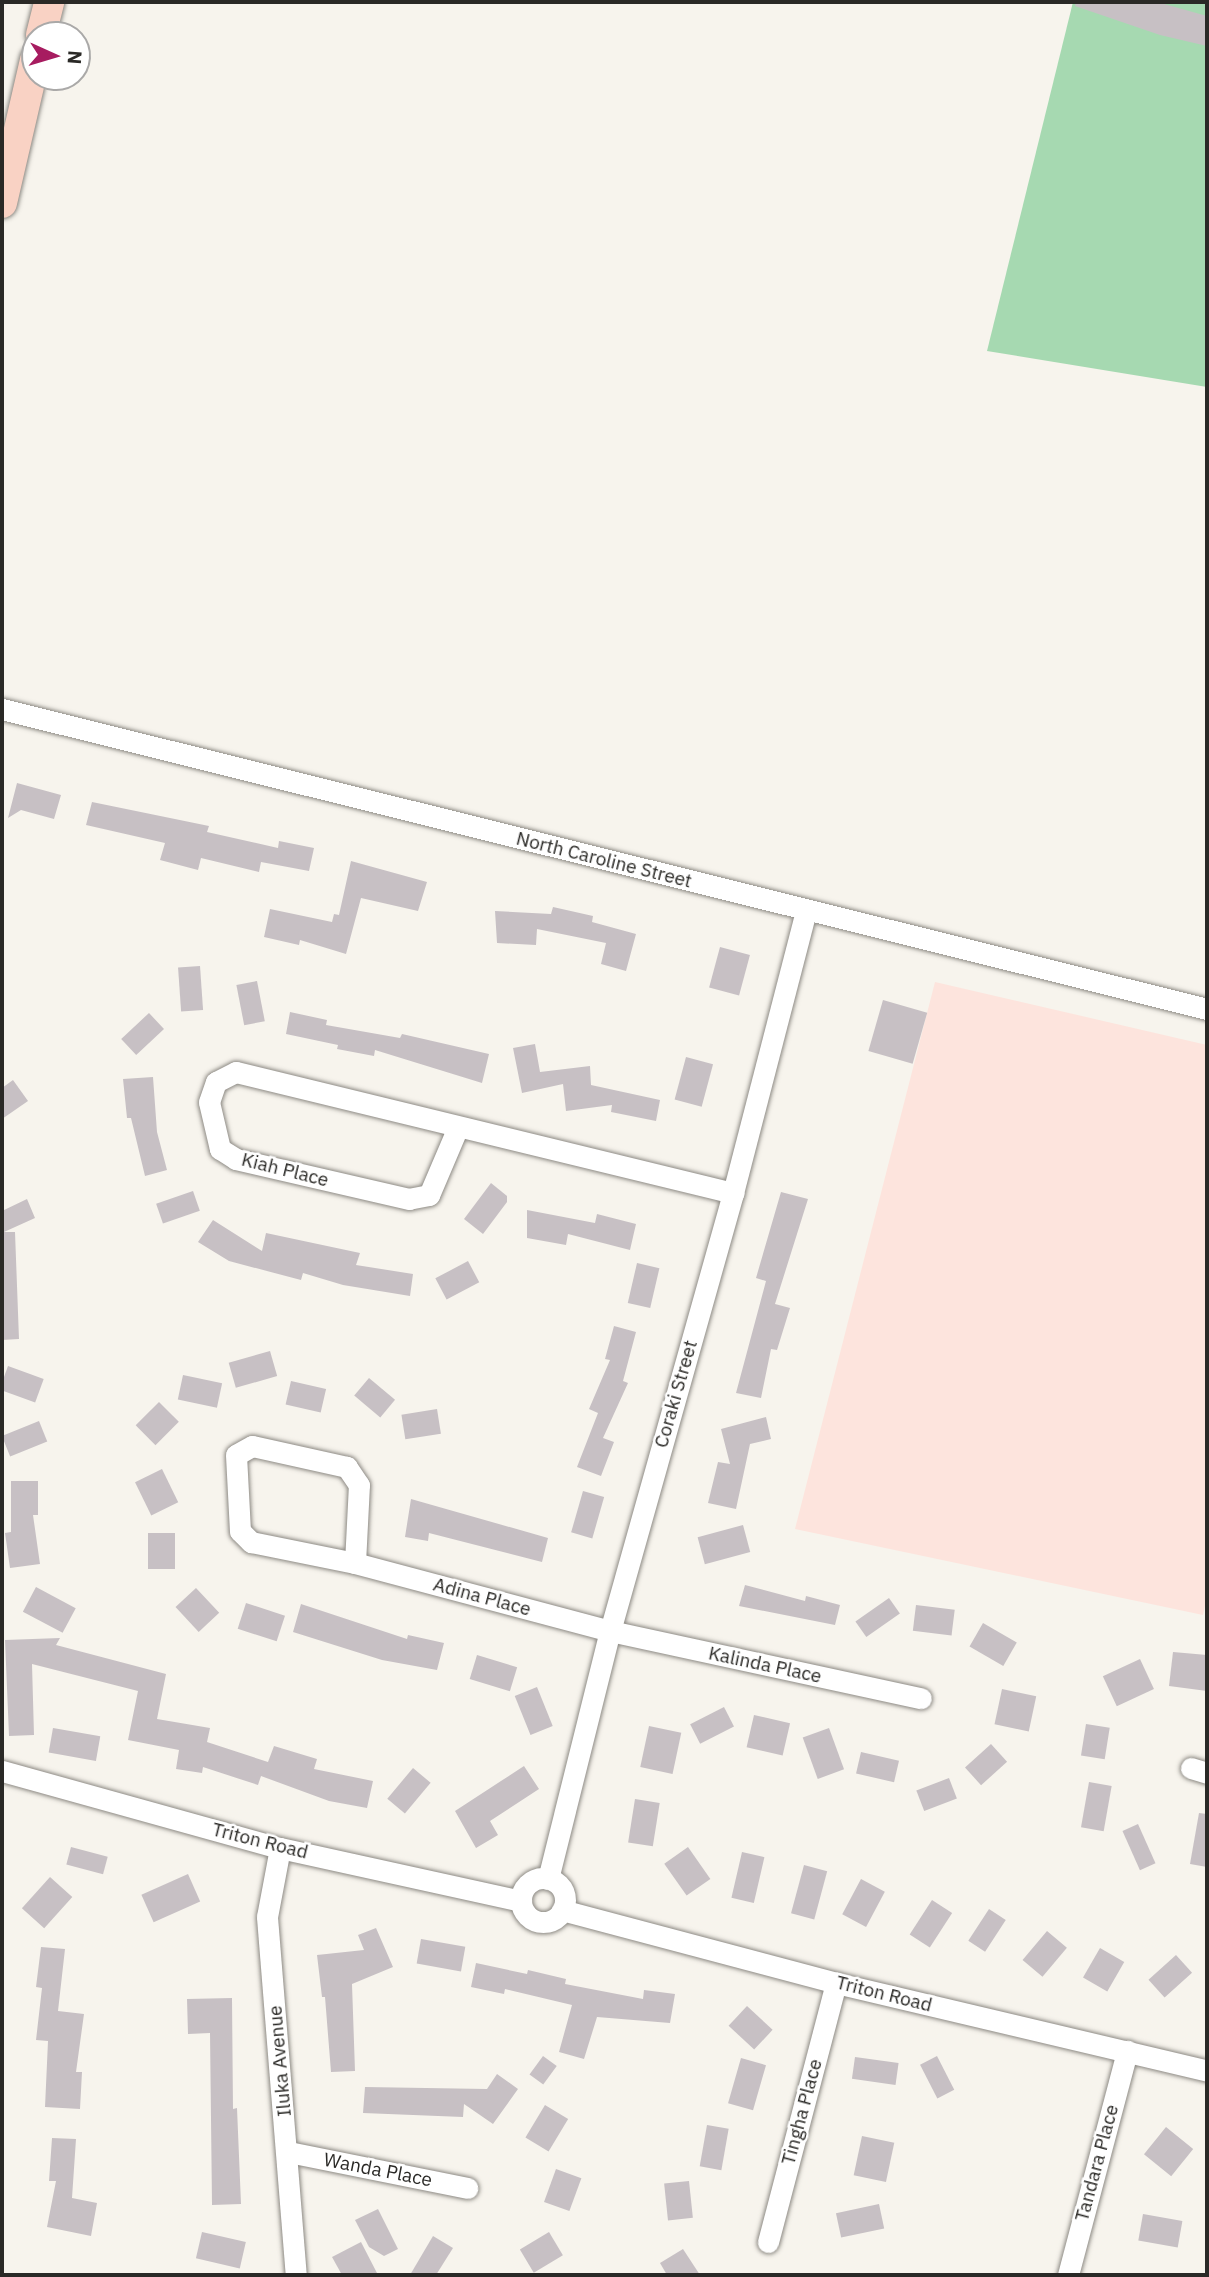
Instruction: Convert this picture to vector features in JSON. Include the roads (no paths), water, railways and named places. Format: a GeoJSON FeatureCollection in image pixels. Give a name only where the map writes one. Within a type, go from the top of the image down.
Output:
{"type":"FeatureCollection","features":[{"type":"Feature","properties":{"kind":"street"},"geometry":{"type":"LineString","coordinates":[[44,21],[49,2]]}},
{"type":"Feature","properties":{"kind":"street"},"geometry":{"type":"LineString","coordinates":[[2,203],[8,142],[25,91]]}},
{"type":"Feature","properties":{"kind":"street","name":"North Caroline Street"},"geometry":{"type":"LineString","coordinates":[[2,709],[1207,1009]]}},
{"type":"Feature","properties":{"kind":"street","name":"Coraki Street"},"geometry":{"type":"LineString","coordinates":[[548,1879],[610,1631],[733,1193],[806,910]]}},
{"type":"Feature","properties":{"kind":"street","name":"Kiah Place"},"geometry":{"type":"LineString","coordinates":[[458,1127],[429,1195],[408,1199],[236,1159],[220,1149],[209,1102],[216,1082],[236,1072],[733,1193]]}},
{"type":"Feature","properties":{"kind":"street","name":"Adina Place"},"geometry":{"type":"LineString","coordinates":[[355,1563],[359,1485],[347,1467],[252,1446],[236,1455],[240,1531],[251,1542],[355,1563],[610,1631]]}},
{"type":"Feature","properties":{"kind":"street","name":"Kalinda Place"},"geometry":{"type":"LineString","coordinates":[[610,1631],[921,1699]]}},
{"type":"Feature","properties":{"kind":"street","name":"Triton Road"},"geometry":{"type":"LineString","coordinates":[[2,1771],[280,1847],[521,1901]]}},
{"type":"Feature","properties":{"kind":"street","name":"Iluka Avenue"},"geometry":{"type":"LineString","coordinates":[[280,1847],[267,1917],[289,2152],[296,2275]]}},
{"type":"Feature","properties":{"kind":"street"},"geometry":{"type":"LineString","coordinates":[[548,1879],[561,1888],[562,1910],[552,1920],[537,1921],[525,1913],[521,1901],[531,1882],[548,1879]]}},
{"type":"Feature","properties":{"kind":"street","name":"Triton Road"},"geometry":{"type":"LineString","coordinates":[[562,1910],[836,1983],[1207,2071]]}},
{"type":"Feature","properties":{"kind":"street","name":"Tingha Place"},"geometry":{"type":"LineString","coordinates":[[768,2242],[836,1983]]}},
{"type":"Feature","properties":{"kind":"street","name":"Tandara Place"},"geometry":{"type":"LineString","coordinates":[[1068,2275],[1127,2051]]}},
{"type":"Feature","properties":{"kind":"street","name":"Wanda Place"},"geometry":{"type":"LineString","coordinates":[[289,2152],[467,2188]]}}]}
